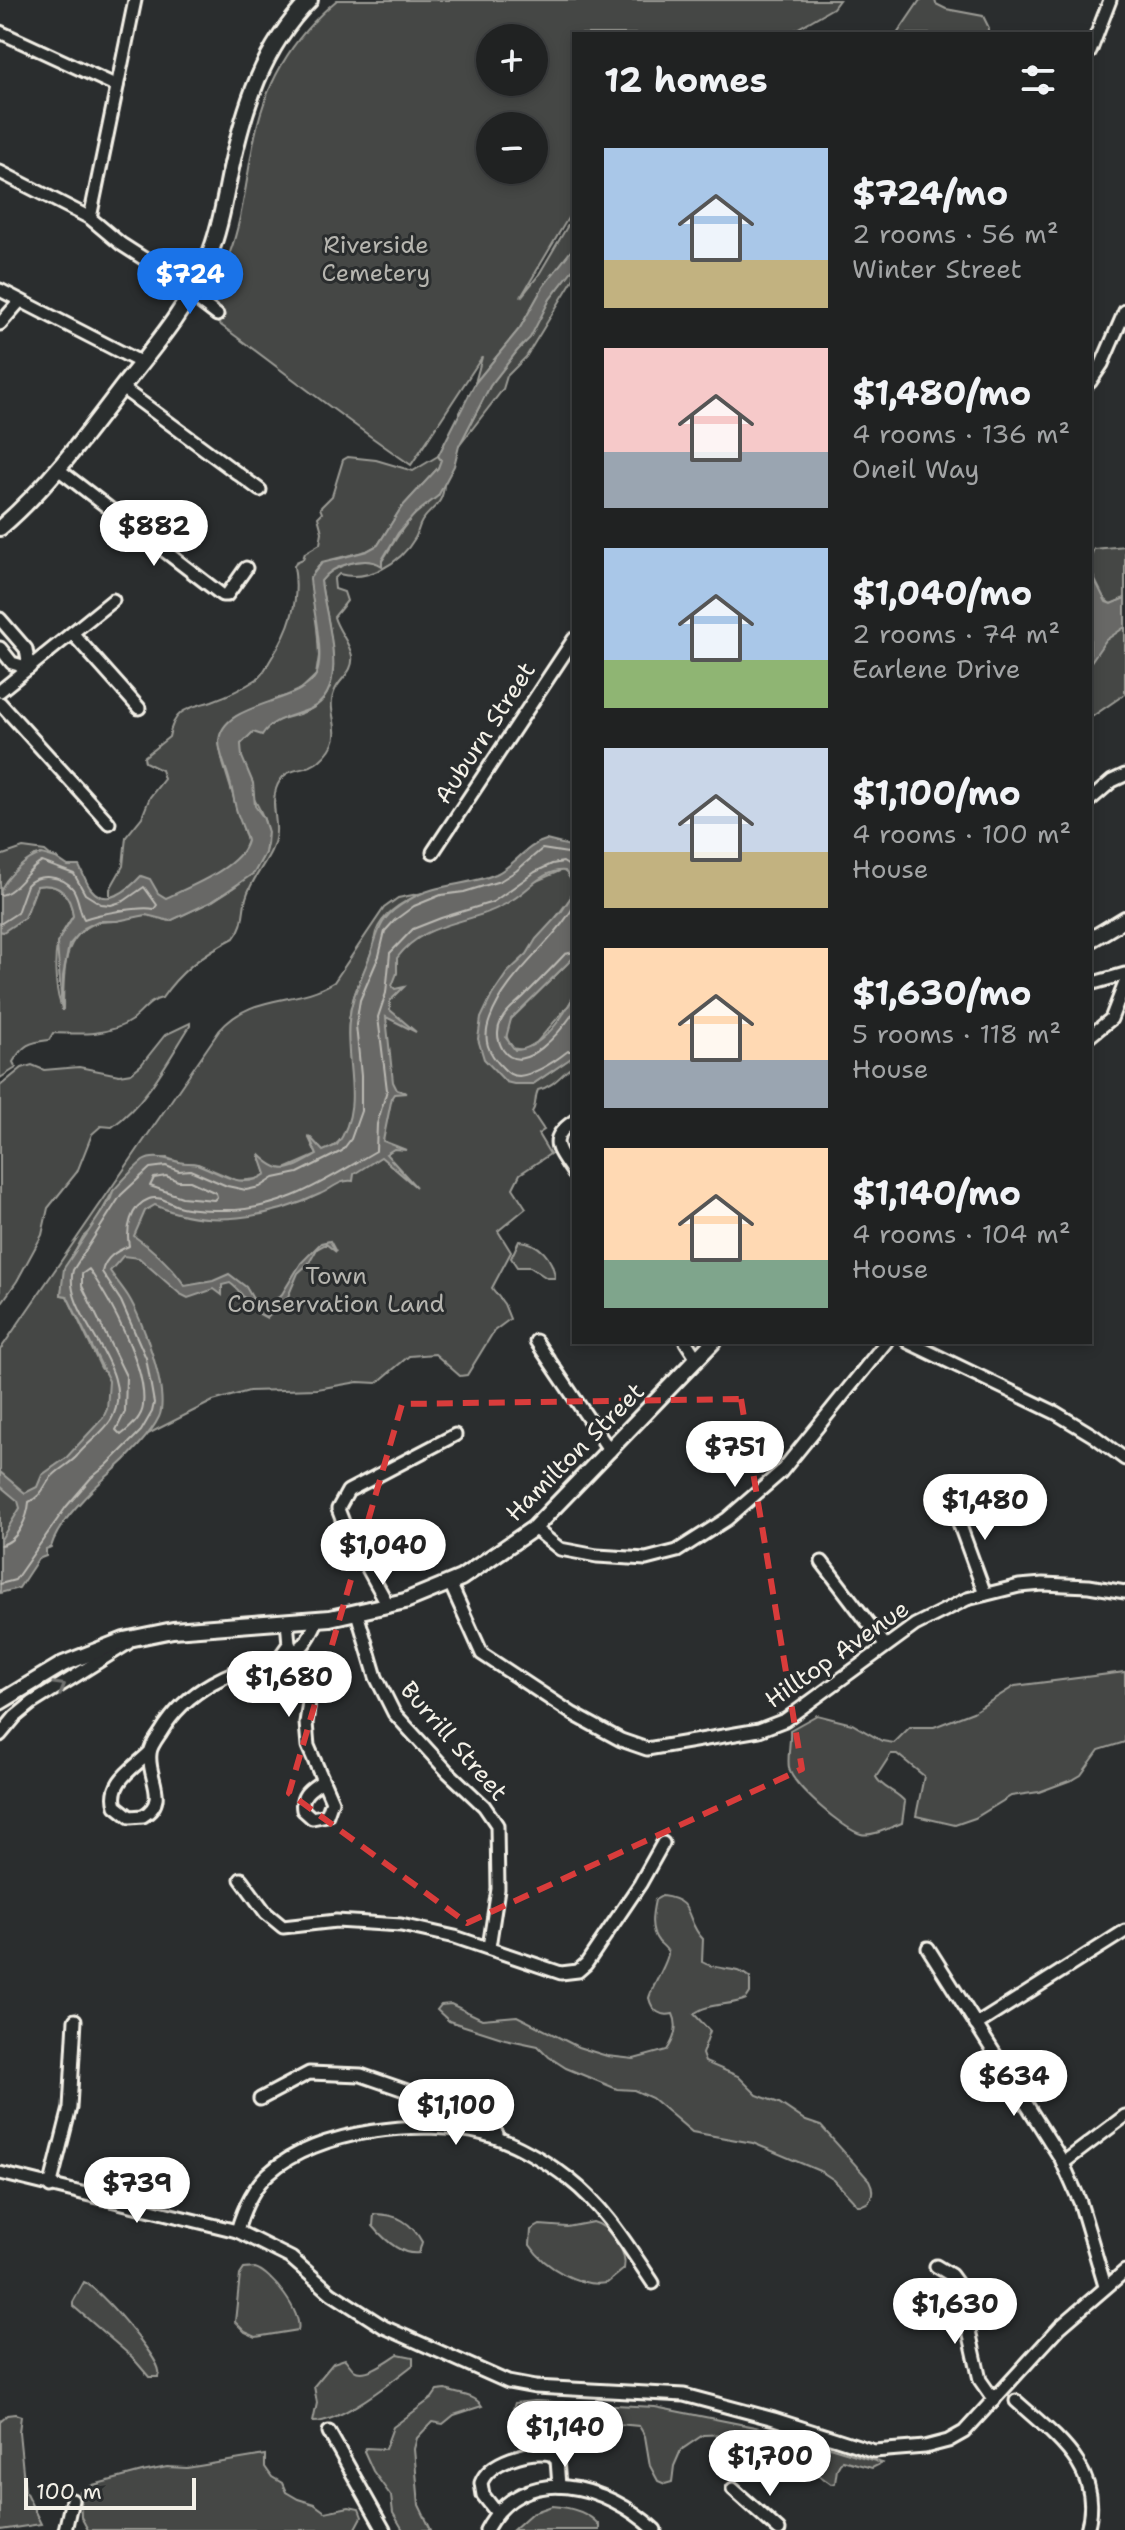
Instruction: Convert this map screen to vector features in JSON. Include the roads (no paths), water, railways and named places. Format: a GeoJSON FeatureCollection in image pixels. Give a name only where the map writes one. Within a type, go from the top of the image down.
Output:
{"type":"FeatureCollection","features":[{"type":"Feature","properties":{"kind":"main road"},"geometry":{"type":"LineString","coordinates":[[0,528],[25,506],[58,469],[142,363],[193,290],[214,244],[244,113],[257,77],[284,30],[310,0]]}},
{"type":"Feature","properties":{"kind":"main road"},"geometry":{"type":"LineString","coordinates":[[1092,939],[1125,919]]}},
{"type":"Feature","properties":{"kind":"main road","name":"Hamilton Street"},"geometry":{"type":"LineString","coordinates":[[0,1702],[63,1664],[98,1648],[138,1636],[357,1613],[450,1583],[488,1561],[534,1528],[711,1344]]}},
{"type":"Feature","properties":{"kind":"street"},"geometry":{"type":"LineString","coordinates":[[90,218],[135,0]]}},
{"type":"Feature","properties":{"kind":"street"},"geometry":{"type":"LineString","coordinates":[[1092,47],[1110,0]]}},
{"type":"Feature","properties":{"kind":"street"},"geometry":{"type":"LineString","coordinates":[[0,32],[117,86]]}},
{"type":"Feature","properties":{"kind":"street"},"geometry":{"type":"LineString","coordinates":[[0,172],[90,218],[121,244],[193,290],[200,302],[217,315]]}},
{"type":"Feature","properties":{"kind":"street"},"geometry":{"type":"LineString","coordinates":[[0,290],[142,363]]}},
{"type":"Feature","properties":{"kind":"street"},"geometry":{"type":"LineString","coordinates":[[0,324],[20,301]]}},
{"type":"Feature","properties":{"kind":"street"},"geometry":{"type":"LineString","coordinates":[[1092,379],[1102,364],[1125,311]]}},
{"type":"Feature","properties":{"kind":"street"},"geometry":{"type":"LineString","coordinates":[[122,388],[260,490]]}},
{"type":"Feature","properties":{"kind":"street"},"geometry":{"type":"LineString","coordinates":[[58,469],[222,595],[227,595],[246,568]]}},
{"type":"Feature","properties":{"kind":"street"},"geometry":{"type":"LineString","coordinates":[[0,691],[113,600]]}},
{"type":"Feature","properties":{"kind":"street"},"geometry":{"type":"LineString","coordinates":[[0,619],[26,649],[29,668]]}},
{"type":"Feature","properties":{"kind":"street"},"geometry":{"type":"LineString","coordinates":[[72,633],[139,708]]}},
{"type":"Feature","properties":{"kind":"street","name":"Auburn Street"},"geometry":{"type":"LineString","coordinates":[[433,852],[572,642]]}},
{"type":"Feature","properties":{"kind":"street"},"geometry":{"type":"LineString","coordinates":[[0,648],[12,663],[29,668]]}},
{"type":"Feature","properties":{"kind":"street"},"geometry":{"type":"LineString","coordinates":[[0,703],[109,823]]}},
{"type":"Feature","properties":{"kind":"street"},"geometry":{"type":"LineString","coordinates":[[1092,798],[1112,781],[1125,775]]}},
{"type":"Feature","properties":{"kind":"street"},"geometry":{"type":"LineString","coordinates":[[1092,983],[1125,974]]}},
{"type":"Feature","properties":{"kind":"street"},"geometry":{"type":"LineString","coordinates":[[1092,1034],[1111,1019],[1125,983]]}},
{"type":"Feature","properties":{"kind":"street"},"geometry":{"type":"LineString","coordinates":[[572,1122],[560,1130],[556,1140],[557,1148],[572,1171]]}},
{"type":"Feature","properties":{"kind":"street"},"geometry":{"type":"LineString","coordinates":[[536,1341],[610,1451]]}},
{"type":"Feature","properties":{"kind":"street"},"geometry":{"type":"LineString","coordinates":[[687,1344],[697,1359]]}},
{"type":"Feature","properties":{"kind":"street"},"geometry":{"type":"LineString","coordinates":[[534,1528],[560,1549],[597,1556],[646,1559],[677,1551],[727,1519],[781,1472],[884,1344]]}},
{"type":"Feature","properties":{"kind":"street"},"geometry":{"type":"LineString","coordinates":[[912,1344],[1056,1413],[1125,1459]]}},
{"type":"Feature","properties":{"kind":"street"},"geometry":{"type":"LineString","coordinates":[[388,1605],[338,1509],[348,1491],[455,1435]]}},
{"type":"Feature","properties":{"kind":"street"},"geometry":{"type":"LineString","coordinates":[[951,1501],[985,1594]]}},
{"type":"Feature","properties":{"kind":"street"},"geometry":{"type":"LineString","coordinates":[[822,1562],[885,1645]]}},
{"type":"Feature","properties":{"kind":"street","name":"Hilltop Avenue"},"geometry":{"type":"LineString","coordinates":[[450,1583],[482,1654],[573,1714],[621,1740],[647,1749],[771,1726],[809,1705],[885,1645],[943,1610],[985,1594],[1019,1586],[1054,1583],[1125,1592]]}},
{"type":"Feature","properties":{"kind":"street","name":"Burrill Street"},"geometry":{"type":"LineString","coordinates":[[357,1613],[376,1677],[394,1713],[484,1806],[497,1825],[498,1889],[489,1947]]}},
{"type":"Feature","properties":{"kind":"street"},"geometry":{"type":"LineString","coordinates":[[149,1753],[157,1795],[155,1804],[143,1816],[130,1817],[116,1806],[113,1798],[115,1789],[149,1753],[172,1715],[198,1691],[237,1670],[279,1658],[307,1641],[318,1619]]}},
{"type":"Feature","properties":{"kind":"street"},"geometry":{"type":"LineString","coordinates":[[287,1621],[292,1649],[306,1667],[310,1678],[306,1738],[322,1781]]}},
{"type":"Feature","properties":{"kind":"street"},"geometry":{"type":"LineString","coordinates":[[0,1735],[32,1703],[138,1636]]}},
{"type":"Feature","properties":{"kind":"street"},"geometry":{"type":"LineString","coordinates":[[241,1879],[266,1913],[283,1927],[336,1921],[377,1922],[421,1929],[489,1947],[561,1973],[572,1973],[586,1964],[640,1884],[663,1843]]}},
{"type":"Feature","properties":{"kind":"street"},"geometry":{"type":"LineString","coordinates":[[976,2025],[1125,1931]]}},
{"type":"Feature","properties":{"kind":"street"},"geometry":{"type":"LineString","coordinates":[[928,1948],[1063,2163],[1080,2202],[1105,2286]]}},
{"type":"Feature","properties":{"kind":"street"},"geometry":{"type":"LineString","coordinates":[[50,2187],[70,2108],[75,2020]]}},
{"type":"Feature","properties":{"kind":"street"},"geometry":{"type":"LineString","coordinates":[[260,2099],[309,2073],[361,2075],[468,2112],[510,2145]]}},
{"type":"Feature","properties":{"kind":"street"},"geometry":{"type":"LineString","coordinates":[[1063,2163],[1125,2116]]}},
{"type":"Feature","properties":{"kind":"street"},"geometry":{"type":"LineString","coordinates":[[237,2231],[250,2199],[266,2175],[289,2159],[332,2140],[404,2126],[483,2133],[569,2179],[594,2201],[614,2224],[653,2283]]}},
{"type":"Feature","properties":{"kind":"street"},"geometry":{"type":"LineString","coordinates":[[0,2173],[237,2231],[291,2258],[330,2292],[384,2327],[514,2384],[684,2395],[880,2452],[925,2447],[953,2439],[974,2423],[1060,2327],[1125,2271]]}},
{"type":"Feature","properties":{"kind":"street"},"geometry":{"type":"LineString","coordinates":[[936,2266],[951,2275],[959,2286],[980,2380],[994,2400]]}},
{"type":"Feature","properties":{"kind":"street"},"geometry":{"type":"LineString","coordinates":[[1016,2401],[1066,2446],[1082,2466],[1091,2498],[1087,2530]]}},
{"type":"Feature","properties":{"kind":"street"},"geometry":{"type":"LineString","coordinates":[[329,2432],[384,2530]]}},
{"type":"Feature","properties":{"kind":"street"},"geometry":{"type":"LineString","coordinates":[[497,2513],[483,2495],[481,2483],[484,2475],[504,2463],[536,2454],[551,2454],[557,2460],[559,2486]]}},
{"type":"Feature","properties":{"kind":"street"},"geometry":{"type":"LineString","coordinates":[[486,2530],[497,2513],[513,2498],[525,2492],[559,2486],[585,2490],[610,2499],[635,2513],[655,2530]]}},
{"type":"Feature","properties":{"kind":"street"},"geometry":{"type":"LineString","coordinates":[[733,2489],[779,2530]]}},
{"type":"Feature","properties":{"kind":"street"},"geometry":{"type":"LineString","coordinates":[[65,2530],[72,2500]]}},
{"type":"Feature","properties":{"kind":"water"},"geometry":{"type":"Polygon","coordinates":[[[572,250],[572,271],[550,299],[530,338],[490,386],[438,496],[415,514],[398,533],[382,560],[382,566],[368,561],[350,563],[333,570],[321,581],[333,650],[330,686],[323,699],[310,709],[272,724],[262,735],[253,732],[241,744],[242,757],[253,783],[255,806],[268,832],[265,853],[254,873],[213,901],[170,921],[146,915],[98,921],[84,928],[69,945],[63,976],[62,1011],[57,943],[73,916],[70,902],[58,888],[37,886],[24,918],[0,931],[0,892],[7,880],[24,863],[42,854],[68,866],[79,866],[97,895],[111,897],[118,894],[141,876],[150,879],[158,893],[166,898],[213,875],[235,859],[247,841],[220,751],[223,728],[247,710],[295,692],[316,675],[319,642],[310,578],[322,563],[378,545],[401,508],[438,468],[441,460],[438,456],[475,383],[520,328],[543,287],[572,250]]]}},
{"type":"Feature","properties":{"kind":"water"},"geometry":{"type":"Polygon","coordinates":[[[1092,574],[1106,602],[1111,604],[1125,598],[1125,627],[1106,640],[1092,660],[1092,574]]]}},
{"type":"Feature","properties":{"kind":"water"},"geometry":{"type":"Polygon","coordinates":[[[546,840],[572,846],[572,882],[565,871],[550,873],[497,908],[422,936],[397,958],[397,973],[392,986],[395,989],[404,987],[390,1001],[390,1010],[416,1032],[386,1017],[393,1082],[397,1090],[407,1093],[392,1097],[383,1141],[406,1150],[394,1149],[386,1154],[416,1187],[381,1157],[354,1174],[353,1181],[340,1183],[301,1202],[260,1214],[238,1218],[196,1217],[155,1205],[145,1211],[134,1236],[162,1258],[185,1286],[213,1281],[229,1274],[246,1287],[259,1309],[269,1306],[282,1294],[301,1263],[321,1243],[330,1241],[336,1252],[326,1244],[317,1249],[309,1263],[298,1273],[287,1299],[267,1318],[255,1310],[230,1283],[222,1285],[222,1295],[214,1289],[188,1298],[139,1258],[123,1256],[110,1271],[128,1296],[147,1338],[161,1391],[159,1417],[138,1446],[68,1517],[51,1547],[46,1549],[46,1556],[38,1559],[19,1588],[0,1593],[0,1541],[20,1508],[18,1501],[0,1486],[0,1472],[25,1493],[37,1487],[42,1475],[66,1458],[103,1418],[107,1409],[109,1381],[67,1296],[61,1295],[64,1268],[113,1191],[139,1164],[152,1158],[195,1163],[232,1179],[248,1181],[266,1174],[259,1154],[274,1166],[286,1169],[317,1155],[309,1136],[323,1151],[337,1145],[350,1115],[352,1100],[348,1037],[352,1004],[385,919],[419,894],[496,874],[546,840]]]}},
{"type":"Feature","properties":{"kind":"water"},"geometry":{"type":"Polygon","coordinates":[[[572,890],[572,959],[511,1019],[506,1038],[515,1050],[534,1045],[557,1022],[572,999],[572,1057],[533,1084],[506,1082],[484,1059],[478,1039],[481,1018],[507,973],[527,954],[571,897],[572,890]]]}},
{"type":"Feature","properties":{"kind":"park label","name":"Riverside Cemetery"},"geometry":{"type":"Point","coordinates":[376,259]}},
{"type":"Feature","properties":{"kind":"park label","name":"Town Conservation Land"},"geometry":{"type":"Point","coordinates":[336,1290]}}]}
